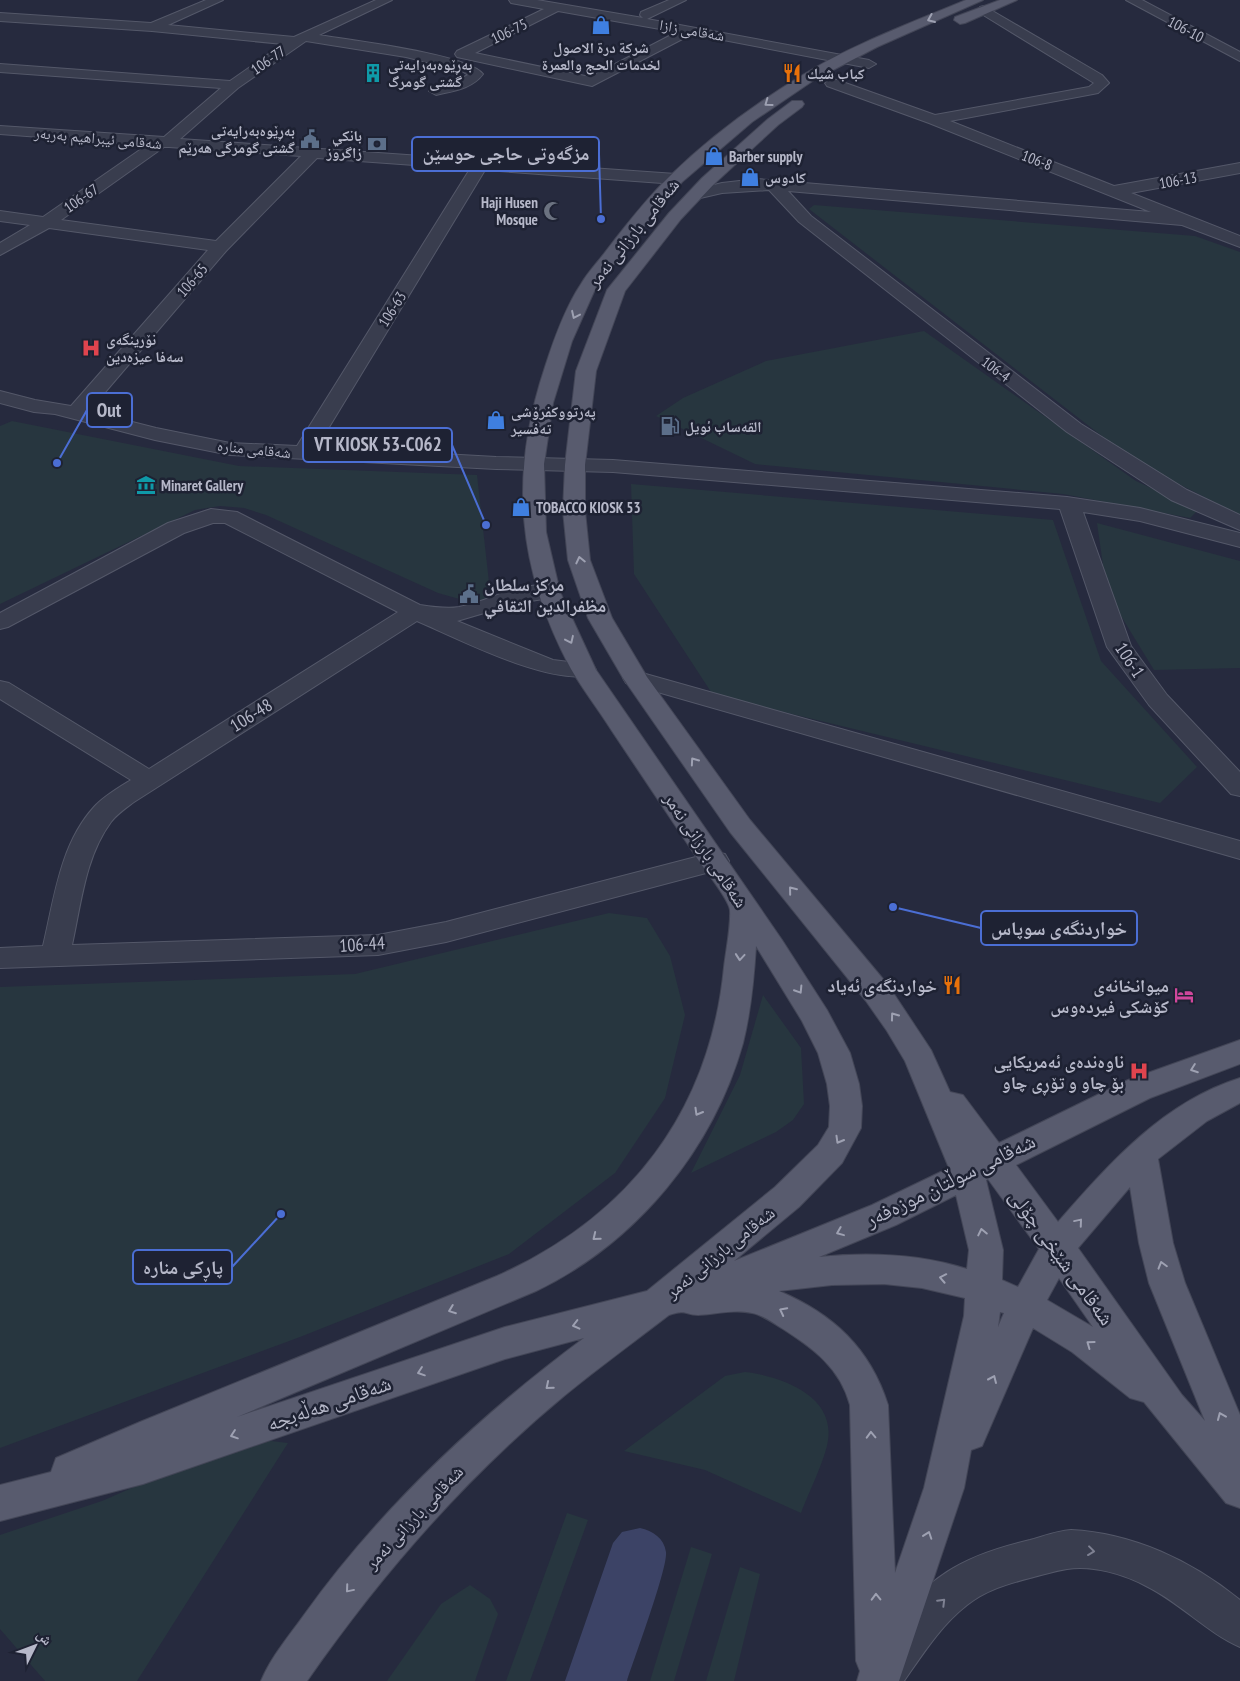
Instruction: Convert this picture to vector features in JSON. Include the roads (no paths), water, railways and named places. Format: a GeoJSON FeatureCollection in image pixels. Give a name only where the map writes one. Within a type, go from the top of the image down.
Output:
{"type":"FeatureCollection","features":[{"type":"Feature","properties":{"kind":"main road","name":"شەقامی بارزانی نەمر"},"geometry":{"type":"LineString","coordinates":[[878,1681],[944,1488],[982,1316],[986,1250],[980,1167],[920,1058],[877,993],[740,826],[635,678],[600,618],[579,560],[574,510],[574,465],[586,371],[616,290],[675,216],[773,122],[871,57],[980,5],[1011,0]]}},
{"type":"Feature","properties":{"kind":"main road","name":"شەقامی بارزانی نەمر"},"geometry":{"type":"LineString","coordinates":[[926,36],[980,5]]}},
{"type":"Feature","properties":{"kind":"main road","name":"شەقامی بارزانی نەمر"},"geometry":{"type":"LineString","coordinates":[[282,1681],[341,1598],[404,1524],[468,1459],[550,1385],[658,1304],[787,1197],[830,1154],[845,1128],[846,1106],[843,1084],[834,1053],[800,990],[744,908],[715,861],[584,670],[548,592],[534,532],[534,464],[543,403],[563,341],[588,286],[631,230],[676,178],[769,103],[809,77],[844,59],[871,57]]}},
{"type":"Feature","properties":{"kind":"main road"},"geometry":{"type":"LineString","coordinates":[[0,1502],[163,1430],[510,1287],[565,1259],[594,1238],[620,1217],[661,1169],[687,1131],[708,1094],[726,1045],[737,994],[744,908]]}},
{"type":"Feature","properties":{"kind":"main road","name":"شەقامی سوڵتان موزەفەر"},"geometry":{"type":"LineString","coordinates":[[658,1304],[711,1286],[884,1214],[1139,1089],[1240,1052]]}},
{"type":"Feature","properties":{"kind":"main road"},"geometry":{"type":"LineString","coordinates":[[944,1488],[1026,1306],[1058,1248],[1100,1198],[1140,1155],[1200,1108],[1216,1099],[1240,1090]]}},
{"type":"Feature","properties":{"kind":"main road"},"geometry":{"type":"LineString","coordinates":[[1140,1155],[1156,1244],[1167,1283],[1240,1461]]}},
{"type":"Feature","properties":{"kind":"main road","name":"شەقامی شێخی چۆلی"},"geometry":{"type":"LineString","coordinates":[[980,1167],[1058,1248],[1169,1408],[1240,1490]]}},
{"type":"Feature","properties":{"kind":"main road","name":"شەقامی شێخی چۆلی"},"geometry":{"type":"LineString","coordinates":[[711,1286],[818,1272],[884,1269],[951,1280],[983,1289],[1026,1306],[1079,1335],[1169,1408]]}},
{"type":"Feature","properties":{"kind":"main road"},"geometry":{"type":"LineString","coordinates":[[658,1304],[726,1297],[754,1298],[783,1310],[824,1336],[846,1355],[861,1378],[869,1405],[875,1539],[878,1681]]}},
{"type":"Feature","properties":{"kind":"main road","name":"شەقامی هەڵەبجە"},"geometry":{"type":"LineString","coordinates":[[0,1502],[143,1466],[505,1343],[658,1304]]}},
{"type":"Feature","properties":{"kind":"street"},"geometry":{"type":"LineString","coordinates":[[152,27],[217,0]]}},
{"type":"Feature","properties":{"kind":"street","name":"106-77"},"geometry":{"type":"LineString","coordinates":[[163,143],[233,85],[300,39],[386,0]]}},
{"type":"Feature","properties":{"kind":"street","name":"شەقامی زازا"},"geometry":{"type":"LineString","coordinates":[[515,0],[646,15],[871,57]]}},
{"type":"Feature","properties":{"kind":"street"},"geometry":{"type":"LineString","coordinates":[[642,0],[660,8]]}},
{"type":"Feature","properties":{"kind":"street"},"geometry":{"type":"LineString","coordinates":[[646,15],[680,0]]}},
{"type":"Feature","properties":{"kind":"street","name":"106-10"},"geometry":{"type":"LineString","coordinates":[[1132,0],[1240,57]]}},
{"type":"Feature","properties":{"kind":"street","name":"شەقامی زازا"},"geometry":{"type":"LineString","coordinates":[[556,4],[844,59]]}},
{"type":"Feature","properties":{"kind":"street","name":"106-75"},"geometry":{"type":"LineString","coordinates":[[556,4],[462,54],[592,82],[690,30]]}},
{"type":"Feature","properties":{"kind":"street"},"geometry":{"type":"LineString","coordinates":[[934,120],[1094,90],[1102,83],[1097,78],[980,5]]}},
{"type":"Feature","properties":{"kind":"street"},"geometry":{"type":"LineString","coordinates":[[0,17],[300,39],[406,53],[467,68],[476,74],[473,78],[462,83],[436,91]]}},
{"type":"Feature","properties":{"kind":"street"},"geometry":{"type":"LineString","coordinates":[[0,68],[233,85]]}},
{"type":"Feature","properties":{"kind":"street","name":"106-8"},"geometry":{"type":"LineString","coordinates":[[832,83],[934,120],[1240,242]]}},
{"type":"Feature","properties":{"kind":"street","name":"شەقامی ئیبراهیم بەربەر"},"geometry":{"type":"LineString","coordinates":[[0,130],[676,178]]}},
{"type":"Feature","properties":{"kind":"street","name":"106-67"},"geometry":{"type":"LineString","coordinates":[[0,250],[46,223],[163,143]]}},
{"type":"Feature","properties":{"kind":"street","name":"106-65"},"geometry":{"type":"LineString","coordinates":[[76,413],[220,247],[313,153]]}},
{"type":"Feature","properties":{"kind":"street","name":"106-63"},"geometry":{"type":"LineString","coordinates":[[303,454],[480,165]]}},
{"type":"Feature","properties":{"kind":"street","name":"106-13"},"geometry":{"type":"LineString","coordinates":[[1115,191],[1240,168]]}},
{"type":"Feature","properties":{"kind":"street"},"geometry":{"type":"LineString","coordinates":[[722,169],[740,179],[765,184],[1184,220]]}},
{"type":"Feature","properties":{"kind":"street"},"geometry":{"type":"LineString","coordinates":[[696,194],[722,188],[765,184]]}},
{"type":"Feature","properties":{"kind":"street","name":"106-4"},"geometry":{"type":"LineString","coordinates":[[765,184],[804,219],[1074,428],[1179,495],[1240,523]]}},
{"type":"Feature","properties":{"kind":"street"},"geometry":{"type":"LineString","coordinates":[[0,216],[220,247]]}},
{"type":"Feature","properties":{"kind":"street","name":"شەقامی منارە"},"geometry":{"type":"LineString","coordinates":[[0,397],[34,406],[56,408],[155,434],[230,448],[303,454],[574,465],[1067,503],[1140,515],[1240,540]]}},
{"type":"Feature","properties":{"kind":"street"},"geometry":{"type":"LineString","coordinates":[[0,417],[34,406]]}},
{"type":"Feature","properties":{"kind":"street","name":"106-1"},"geometry":{"type":"LineString","coordinates":[[1067,503],[1074,516],[1118,647],[1158,700],[1240,788]]}},
{"type":"Feature","properties":{"kind":"street"},"geometry":{"type":"LineString","coordinates":[[0,622],[176,528],[211,516],[229,517],[415,612],[549,667],[584,670]]}},
{"type":"Feature","properties":{"kind":"street"},"geometry":{"type":"LineString","coordinates":[[415,612],[448,615],[464,613],[515,596],[548,592]]}},
{"type":"Feature","properties":{"kind":"street","name":"106-48"},"geometry":{"type":"LineString","coordinates":[[56,956],[75,872],[90,835],[102,815],[125,796],[149,780],[415,612]]}},
{"type":"Feature","properties":{"kind":"street"},"geometry":{"type":"LineString","coordinates":[[635,678],[1240,850]]}},
{"type":"Feature","properties":{"kind":"street"},"geometry":{"type":"LineString","coordinates":[[0,688],[149,780]]}},
{"type":"Feature","properties":{"kind":"street","name":"106-44"},"geometry":{"type":"LineString","coordinates":[[0,958],[378,944],[446,932],[715,861]]}},
{"type":"Feature","properties":{"kind":"street"},"geometry":{"type":"LineString","coordinates":[[878,1681],[924,1619],[952,1591],[992,1570],[1069,1549],[1120,1557],[1148,1567],[1188,1588],[1240,1626]]}},
{"type":"Feature","properties":{"kind":"water"},"geometry":{"type":"Polygon","coordinates":[[[640,1528],[657,1536],[663,1543],[666,1552],[662,1576],[627,1681],[565,1681],[613,1543],[622,1532],[640,1528]]]}},
{"type":"Feature","properties":{"kind":"place","name":"شركة درة الاصول لخدمات الحج والعمرة"},"geometry":{"type":"Point","coordinates":[601,25]}},
{"type":"Feature","properties":{"kind":"place","name":"بەڕێوەبەرایەتی گشتی گومرگ"},"geometry":{"type":"Point","coordinates":[373,73]}},
{"type":"Feature","properties":{"kind":"place","name":"كباب شيك"},"geometry":{"type":"Point","coordinates":[792,73]}},
{"type":"Feature","properties":{"kind":"place","name":"بەڕێوەبەرایەتی گشتی گومرگی هەرێم"},"geometry":{"type":"Point","coordinates":[310,139]}},
{"type":"Feature","properties":{"kind":"place","name":"بانكي زاگروز"},"geometry":{"type":"Point","coordinates":[377,144]}},
{"type":"Feature","properties":{"kind":"place","name":"Barber supply"},"geometry":{"type":"Point","coordinates":[714,156]}},
{"type":"Feature","properties":{"kind":"place","name":"كادوس"},"geometry":{"type":"Point","coordinates":[750,177]}},
{"type":"Feature","properties":{"kind":"place","name":"Haji Husen Mosque"},"geometry":{"type":"Point","coordinates":[553,211]}},
{"type":"Feature","properties":{"kind":"place","name":"مزگەوتی حاجی حوسێن"},"geometry":{"type":"Point","coordinates":[601,219]}},
{"type":"Feature","properties":{"kind":"place","name":"نۆرینگەی سەفا عیزەدین"},"geometry":{"type":"Point","coordinates":[91,348]}},
{"type":"Feature","properties":{"kind":"place","name":"پەرتووکفرۆشی تەفسیر"},"geometry":{"type":"Point","coordinates":[496,420]}},
{"type":"Feature","properties":{"kind":"place","name":"القەساب ئویل"},"geometry":{"type":"Point","coordinates":[670,426]}},
{"type":"Feature","properties":{"kind":"place","name":"Out"},"geometry":{"type":"Point","coordinates":[57,463]}},
{"type":"Feature","properties":{"kind":"place","name":"Minaret Gallery"},"geometry":{"type":"Point","coordinates":[146,485]}},
{"type":"Feature","properties":{"kind":"place","name":"TOBACCO KIOSK 53"},"geometry":{"type":"Point","coordinates":[521,507]}},
{"type":"Feature","properties":{"kind":"place","name":"VT KIOSK 53-C062"},"geometry":{"type":"Point","coordinates":[486,525]}},
{"type":"Feature","properties":{"kind":"place","name":"مركز سلطان مظفرالدين الثقافي"},"geometry":{"type":"Point","coordinates":[469,594]}},
{"type":"Feature","properties":{"kind":"place","name":"خواردنگەی سوپاس"},"geometry":{"type":"Point","coordinates":[893,907]}},
{"type":"Feature","properties":{"kind":"place","name":"خواردنگەی ئەیاد"},"geometry":{"type":"Point","coordinates":[952,985]}},
{"type":"Feature","properties":{"kind":"place","name":"میوانخانەی کۆشکی فیردەوس"},"geometry":{"type":"Point","coordinates":[1184,995]}},
{"type":"Feature","properties":{"kind":"place","name":"ناوەندەی ئەمریکایی بۆ چاو و تۆڕی چاو"},"geometry":{"type":"Point","coordinates":[1139,1071]}},
{"type":"Feature","properties":{"kind":"place","name":"پاڕکی منارە"},"geometry":{"type":"Point","coordinates":[281,1214]}}]}
